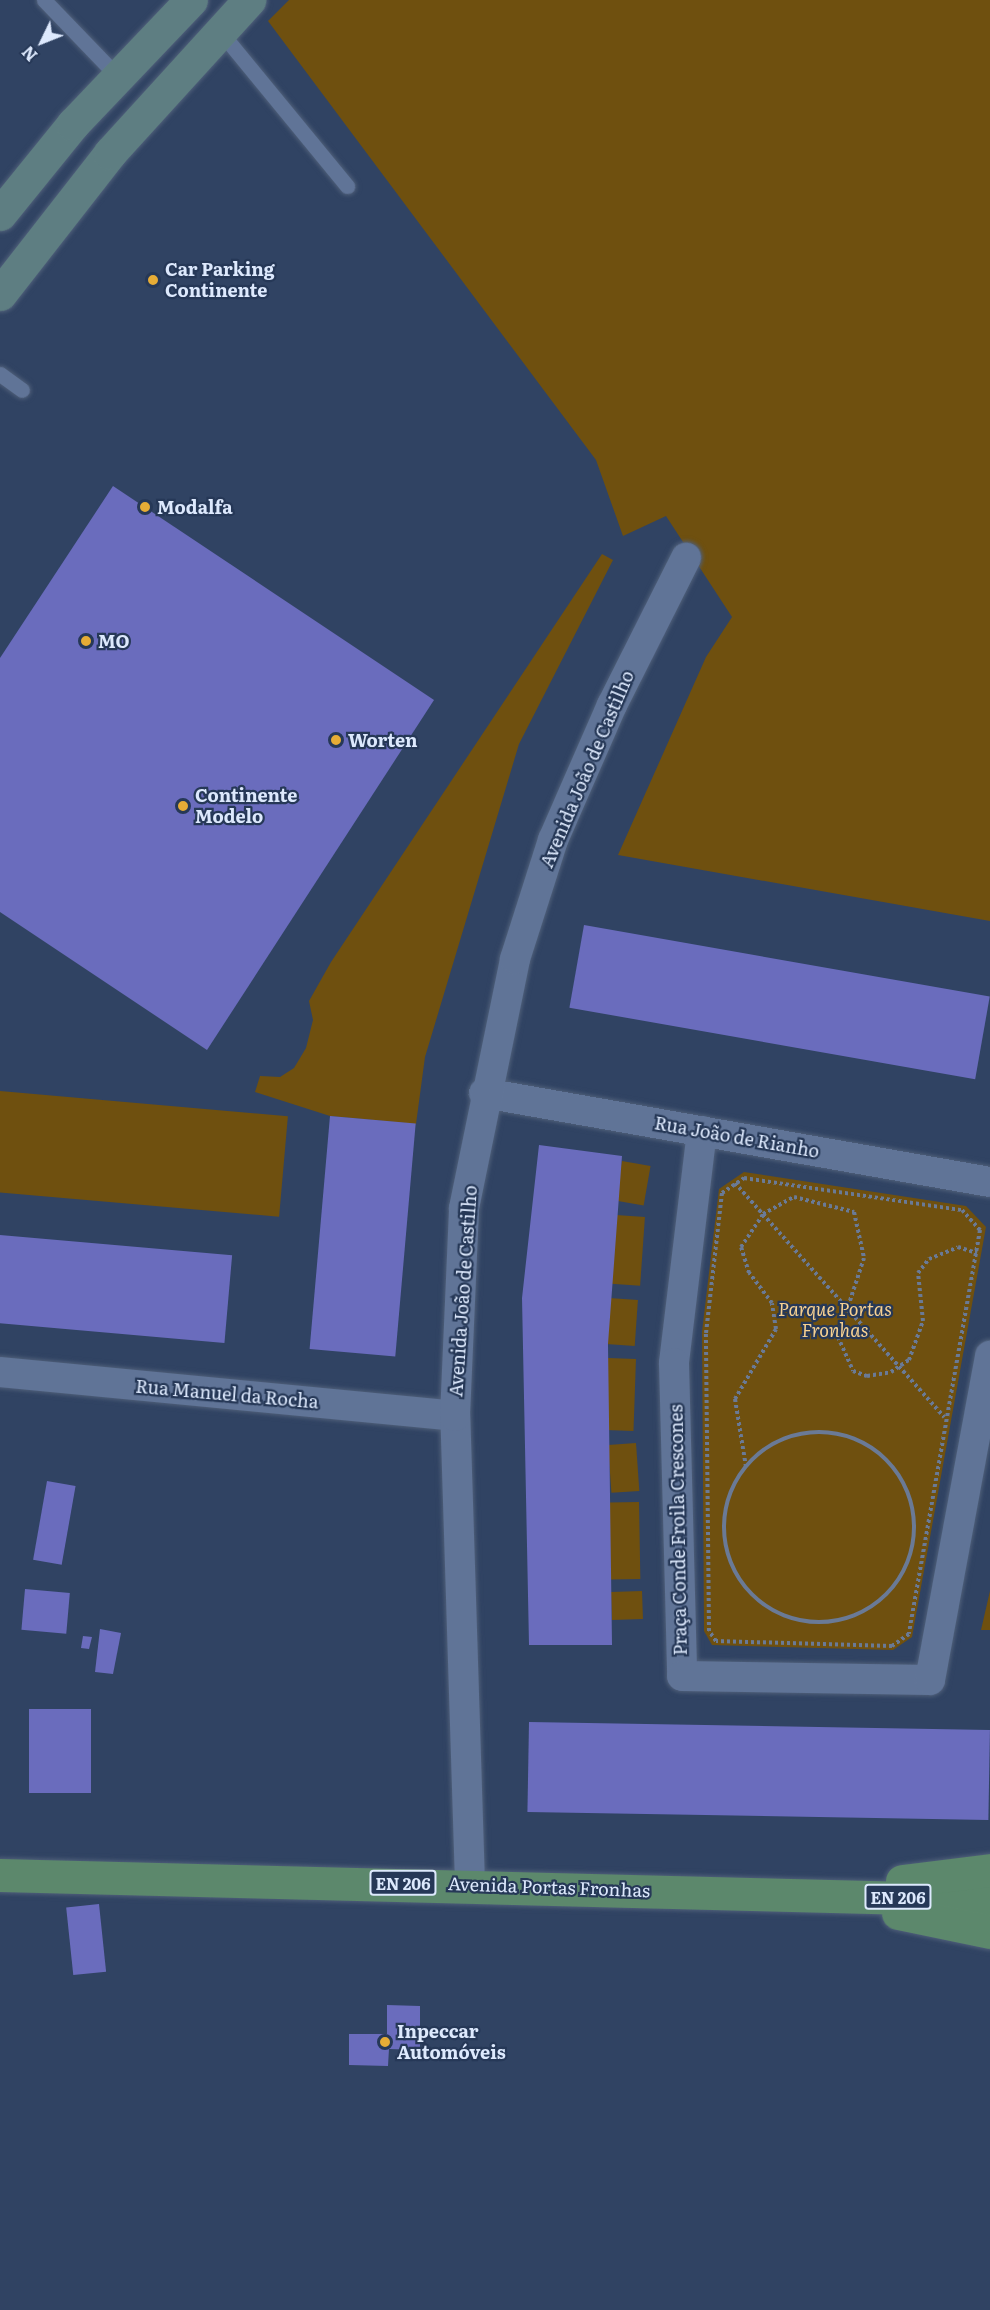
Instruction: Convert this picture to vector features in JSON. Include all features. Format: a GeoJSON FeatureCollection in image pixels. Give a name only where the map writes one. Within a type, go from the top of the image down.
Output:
{"type":"FeatureCollection","features":[{"type":"Feature","properties":{"kind":"main road"},"geometry":{"type":"LineString","coordinates":[[0,214],[118,77],[191,0]]}},
{"type":"Feature","properties":{"kind":"main road"},"geometry":{"type":"LineString","coordinates":[[0,294],[58,214],[219,30],[249,0]]}},
{"type":"Feature","properties":{"kind":"main road"},"geometry":{"type":"LineString","coordinates":[[805,1894],[990,1870]]}},
{"type":"Feature","properties":{"kind":"main road","name":"Avenida Portas Fronhas"},"geometry":{"type":"LineString","coordinates":[[0,1875],[470,1884],[990,1900]]}},
{"type":"Feature","properties":{"kind":"main road"},"geometry":{"type":"LineString","coordinates":[[805,1894],[990,1932]]}},
{"type":"Feature","properties":{"kind":"street","name":"Avenida João de Castilho"},"geometry":{"type":"LineString","coordinates":[[470,1884],[455,1416],[464,1208],[484,1093],[515,959],[554,840],[612,705],[686,558]]}},
{"type":"Feature","properties":{"kind":"street","name":"Rua João de Rianho"},"geometry":{"type":"LineString","coordinates":[[484,1093],[990,1182]]}},
{"type":"Feature","properties":{"kind":"street","name":"Praça Conde Froila Crescones"},"geometry":{"type":"LineString","coordinates":[[702,1131],[674,1363],[682,1676],[930,1680],[990,1354]]}},
{"type":"Feature","properties":{"kind":"street","name":"Rua Manuel da Rocha"},"geometry":{"type":"LineString","coordinates":[[0,1372],[455,1416]]}},
{"type":"Feature","properties":{"kind":"lane"},"geometry":{"type":"LineString","coordinates":[[44,0],[118,77]]}},
{"type":"Feature","properties":{"kind":"lane"},"geometry":{"type":"LineString","coordinates":[[219,30],[347,186]]}},
{"type":"Feature","properties":{"kind":"lane"},"geometry":{"type":"LineString","coordinates":[[0,374],[22,390]]}},
{"type":"Feature","properties":{"kind":"path"},"geometry":{"type":"LineString","coordinates":[[744,1178],[962,1210],[980,1230],[909,1634],[892,1646],[716,1641],[709,1631],[706,1333],[722,1192],[735,1183],[744,1178]]}},
{"type":"Feature","properties":{"kind":"path"},"geometry":{"type":"LineString","coordinates":[[735,1183],[947,1420]]}},
{"type":"Feature","properties":{"kind":"path"},"geometry":{"type":"LineString","coordinates":[[746,1467],[782,1437],[802,1432],[824,1431],[866,1443],[892,1467],[908,1496],[911,1556],[903,1574],[874,1604],[835,1622],[811,1625],[768,1611],[745,1587],[726,1537],[727,1496],[746,1467],[735,1400],[776,1329],[772,1303],[749,1273],[741,1247],[763,1214],[794,1197],[854,1212],[864,1258],[845,1306],[838,1337],[853,1371],[867,1376],[899,1366],[918,1341],[923,1321],[918,1274],[945,1249],[977,1253]]}},
{"type":"Feature","properties":{"kind":"green space"},"geometry":{"type":"Polygon","coordinates":[[[289,0],[990,0],[990,921],[618,855],[706,657],[732,617],[666,516],[623,536],[596,460],[268,21],[289,0]]]}},
{"type":"Feature","properties":{"kind":"green space"},"geometry":{"type":"Polygon","coordinates":[[[602,554],[613,560],[519,744],[425,1057],[416,1124],[330,1116],[255,1092],[260,1076],[280,1077],[294,1068],[306,1048],[313,1020],[309,1001],[331,962],[602,554]]]}},
{"type":"Feature","properties":{"kind":"green space"},"geometry":{"type":"Polygon","coordinates":[[[0,1091],[288,1116],[279,1217],[0,1192],[0,1091]]]}},
{"type":"Feature","properties":{"kind":"green space"},"geometry":{"type":"Polygon","coordinates":[[[622,1161],[651,1166],[644,1205],[615,1200],[622,1161]]]}},
{"type":"Feature","properties":{"kind":"green space","name":"Parque Portas Fronhas"},"geometry":{"type":"Polygon","coordinates":[[[744,1172],[966,1206],[986,1227],[912,1637],[893,1650],[712,1645],[704,1631],[702,1332],[719,1189],[744,1172]]]}},
{"type":"Feature","properties":{"kind":"green space"},"geometry":{"type":"Polygon","coordinates":[[[616,1215],[645,1217],[640,1286],[611,1284],[616,1215]]]}},
{"type":"Feature","properties":{"kind":"green space"},"geometry":{"type":"Polygon","coordinates":[[[609,1298],[638,1300],[635,1346],[606,1344],[609,1298]]]}},
{"type":"Feature","properties":{"kind":"green space"},"geometry":{"type":"Polygon","coordinates":[[[608,1358],[636,1359],[633,1431],[605,1430],[608,1358]]]}},
{"type":"Feature","properties":{"kind":"green space"},"geometry":{"type":"Polygon","coordinates":[[[636,1443],[639,1491],[611,1493],[608,1445],[636,1443]]]}},
{"type":"Feature","properties":{"kind":"green space"},"geometry":{"type":"Polygon","coordinates":[[[639,1502],[640,1579],[610,1580],[609,1503],[639,1502]]]}},
{"type":"Feature","properties":{"kind":"green space"},"geometry":{"type":"Polygon","coordinates":[[[642,1591],[643,1619],[612,1620],[611,1592],[642,1591]]]}},
{"type":"Feature","properties":{"kind":"green space"},"geometry":{"type":"Polygon","coordinates":[[[990,1591],[990,1630],[981,1630],[990,1591]]]}},
{"type":"Feature","properties":{"kind":"building","name":"Continente Modelo"},"geometry":{"type":"Polygon","coordinates":[[[113,486],[434,700],[207,1050],[0,912],[0,658],[113,486]]]}},
{"type":"Feature","properties":{"kind":"building"},"geometry":{"type":"Polygon","coordinates":[[[584,925],[990,997],[975,1079],[569,1008],[584,925]]]}},
{"type":"Feature","properties":{"kind":"building"},"geometry":{"type":"Polygon","coordinates":[[[330,1116],[416,1123],[395,1357],[310,1349],[330,1116]]]}},
{"type":"Feature","properties":{"kind":"building"},"geometry":{"type":"Polygon","coordinates":[[[539,1145],[622,1156],[608,1344],[612,1645],[529,1645],[522,1298],[539,1145]]]}},
{"type":"Feature","properties":{"kind":"building"},"geometry":{"type":"Polygon","coordinates":[[[0,1235],[232,1255],[224,1343],[0,1323],[0,1235]]]}},
{"type":"Feature","properties":{"kind":"building"},"geometry":{"type":"Polygon","coordinates":[[[47,1481],[76,1486],[62,1565],[33,1560],[47,1481]]]}},
{"type":"Feature","properties":{"kind":"building"},"geometry":{"type":"Polygon","coordinates":[[[25,1589],[70,1593],[66,1634],[21,1630],[25,1589]]]}},
{"type":"Feature","properties":{"kind":"building"},"geometry":{"type":"Polygon","coordinates":[[[100,1629],[121,1633],[113,1674],[95,1672],[100,1629]]]}},
{"type":"Feature","properties":{"kind":"building"},"geometry":{"type":"Polygon","coordinates":[[[83,1636],[92,1637],[89,1649],[81,1648],[83,1636]]]}},
{"type":"Feature","properties":{"kind":"building"},"geometry":{"type":"Polygon","coordinates":[[[29,1709],[91,1709],[91,1793],[29,1793],[29,1709]]]}},
{"type":"Feature","properties":{"kind":"building"},"geometry":{"type":"Polygon","coordinates":[[[529,1722],[990,1730],[988,1820],[527,1812],[529,1722]]]}},
{"type":"Feature","properties":{"kind":"building"},"geometry":{"type":"Polygon","coordinates":[[[99,1904],[106,1972],[73,1975],[66,1907],[99,1904]]]}},
{"type":"Feature","properties":{"kind":"building","name":"Inpeccar Automóveis"},"geometry":{"type":"Polygon","coordinates":[[[387,2005],[420,2006],[420,2050],[389,2049],[388,2066],[349,2065],[349,2034],[387,2034],[387,2005]]]}},
{"type":"Feature","properties":{"kind":"place","name":"Car Parking Continente"},"geometry":{"type":"Point","coordinates":[153,280]}},
{"type":"Feature","properties":{"kind":"place","name":"Modalfa"},"geometry":{"type":"Point","coordinates":[145,507]}},
{"type":"Feature","properties":{"kind":"place","name":"MO"},"geometry":{"type":"Point","coordinates":[86,641]}},
{"type":"Feature","properties":{"kind":"place","name":"Worten"},"geometry":{"type":"Point","coordinates":[336,740]}},
{"type":"Feature","properties":{"kind":"place","name":"Continente Modelo"},"geometry":{"type":"Point","coordinates":[183,806]}},
{"type":"Feature","properties":{"kind":"place","name":"Inpeccar Automóveis"},"geometry":{"type":"Point","coordinates":[385,2042]}}]}
